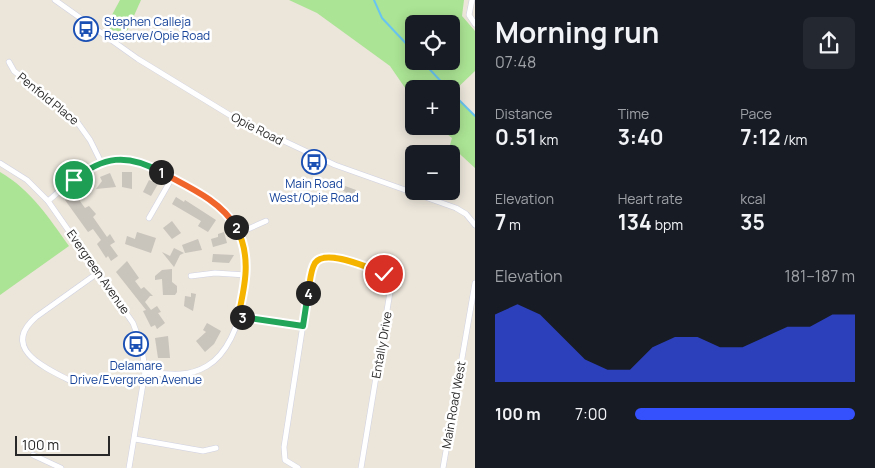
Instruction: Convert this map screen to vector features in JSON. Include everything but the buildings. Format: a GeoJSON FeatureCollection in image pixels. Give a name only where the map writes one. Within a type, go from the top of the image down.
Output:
{"type":"FeatureCollection","features":[{"type":"Feature","properties":{"kind":"street","name":"Opie Road"},"geometry":{"type":"LineString","coordinates":[[55,0],[138,59],[233,117],[335,165],[456,208],[466,214],[475,225]]}},
{"type":"Feature","properties":{"kind":"street"},"geometry":{"type":"LineString","coordinates":[[472,0],[469,15],[475,24]]}},
{"type":"Feature","properties":{"kind":"street","name":"Penfold Place"},"geometry":{"type":"LineString","coordinates":[[9,62],[14,71],[75,119],[90,140],[101,162]]}},
{"type":"Feature","properties":{"kind":"street"},"geometry":{"type":"LineString","coordinates":[[48,201],[86,170],[101,162],[119,159],[139,161],[172,178],[213,202],[231,218],[239,233],[246,254],[246,275],[238,317],[230,343],[220,356],[207,366],[180,375],[145,372]]}},
{"type":"Feature","properties":{"kind":"street","name":"Evergreen Avenue"},"geometry":{"type":"LineString","coordinates":[[0,163],[27,180],[48,201],[134,323],[142,347],[145,372],[129,468]]}},
{"type":"Feature","properties":{"kind":"street"},"geometry":{"type":"LineString","coordinates":[[149,218],[172,178]]}},
{"type":"Feature","properties":{"kind":"street"},"geometry":{"type":"LineString","coordinates":[[239,233],[266,221]]}},
{"type":"Feature","properties":{"kind":"street","name":"Entally Drive"},"geometry":{"type":"LineString","coordinates":[[298,468],[288,463],[284,455],[311,272],[319,258],[333,256],[379,272],[389,280],[391,294],[361,468]]}},
{"type":"Feature","properties":{"kind":"street"},"geometry":{"type":"LineString","coordinates":[[69,380],[33,361],[26,351],[24,335],[36,317],[99,272]]}},
{"type":"Feature","properties":{"kind":"street"},"geometry":{"type":"LineString","coordinates":[[190,276],[215,273],[246,275]]}},
{"type":"Feature","properties":{"kind":"street","name":"Main Road West"},"geometry":{"type":"LineString","coordinates":[[443,468],[475,283]]}},
{"type":"Feature","properties":{"kind":"street"},"geometry":{"type":"LineString","coordinates":[[238,317],[303,326]]}},
{"type":"Feature","properties":{"kind":"street"},"geometry":{"type":"LineString","coordinates":[[134,439],[202,451],[216,448]]}},
{"type":"Feature","properties":{"kind":"street"},"geometry":{"type":"LineString","coordinates":[[33,454],[61,468]]}},
{"type":"Feature","properties":{"kind":"green space"},"geometry":{"type":"Polygon","coordinates":[[[120,0],[141,0],[124,38],[106,26],[120,0]]]}},
{"type":"Feature","properties":{"kind":"green space"},"geometry":{"type":"Polygon","coordinates":[[[289,0],[464,0],[462,16],[475,31],[475,71],[460,85],[460,80],[405,80],[405,88],[390,66],[317,13],[289,0]]]}},
{"type":"Feature","properties":{"kind":"green space"},"geometry":{"type":"Polygon","coordinates":[[[460,101],[475,116],[475,168],[460,154],[460,145],[450,145],[452,138],[448,135],[460,135],[460,101]]]}},
{"type":"Feature","properties":{"kind":"green space"},"geometry":{"type":"Polygon","coordinates":[[[0,172],[30,196],[47,215],[69,246],[0,295],[0,172]]]}},
{"type":"Feature","properties":{"kind":"waterway"},"geometry":{"type":"LineString","coordinates":[[374,0],[382,18],[405,42]]}},
{"type":"Feature","properties":{"kind":"waterway"},"geometry":{"type":"LineString","coordinates":[[430,70],[440,80]]}},
{"type":"Feature","properties":{"kind":"waterway"},"geometry":{"type":"LineString","coordinates":[[460,101],[475,116]]}},
{"type":"Feature","properties":{"kind":"place","name":"Stephen Calleja Reserve/Opie Road"},"geometry":{"type":"Point","coordinates":[86,29]}},
{"type":"Feature","properties":{"kind":"place","name":"Main Road West/Opie Road"},"geometry":{"type":"Point","coordinates":[314,162]}},
{"type":"Feature","properties":{"kind":"place","name":"Delamare Drive/Evergreen Avenue"},"geometry":{"type":"Point","coordinates":[136,344]}},
{"type":"Feature","properties":{"kind":"route"},"geometry":{"type":"LineString","coordinates":[[74,180],[86,170],[101,162],[119,159],[139,161],[201,194],[223,210],[231,218],[239,233],[246,254],[244,291],[238,317],[303,326],[311,272],[317,260],[324,256],[333,256],[384,274]]}}]}
